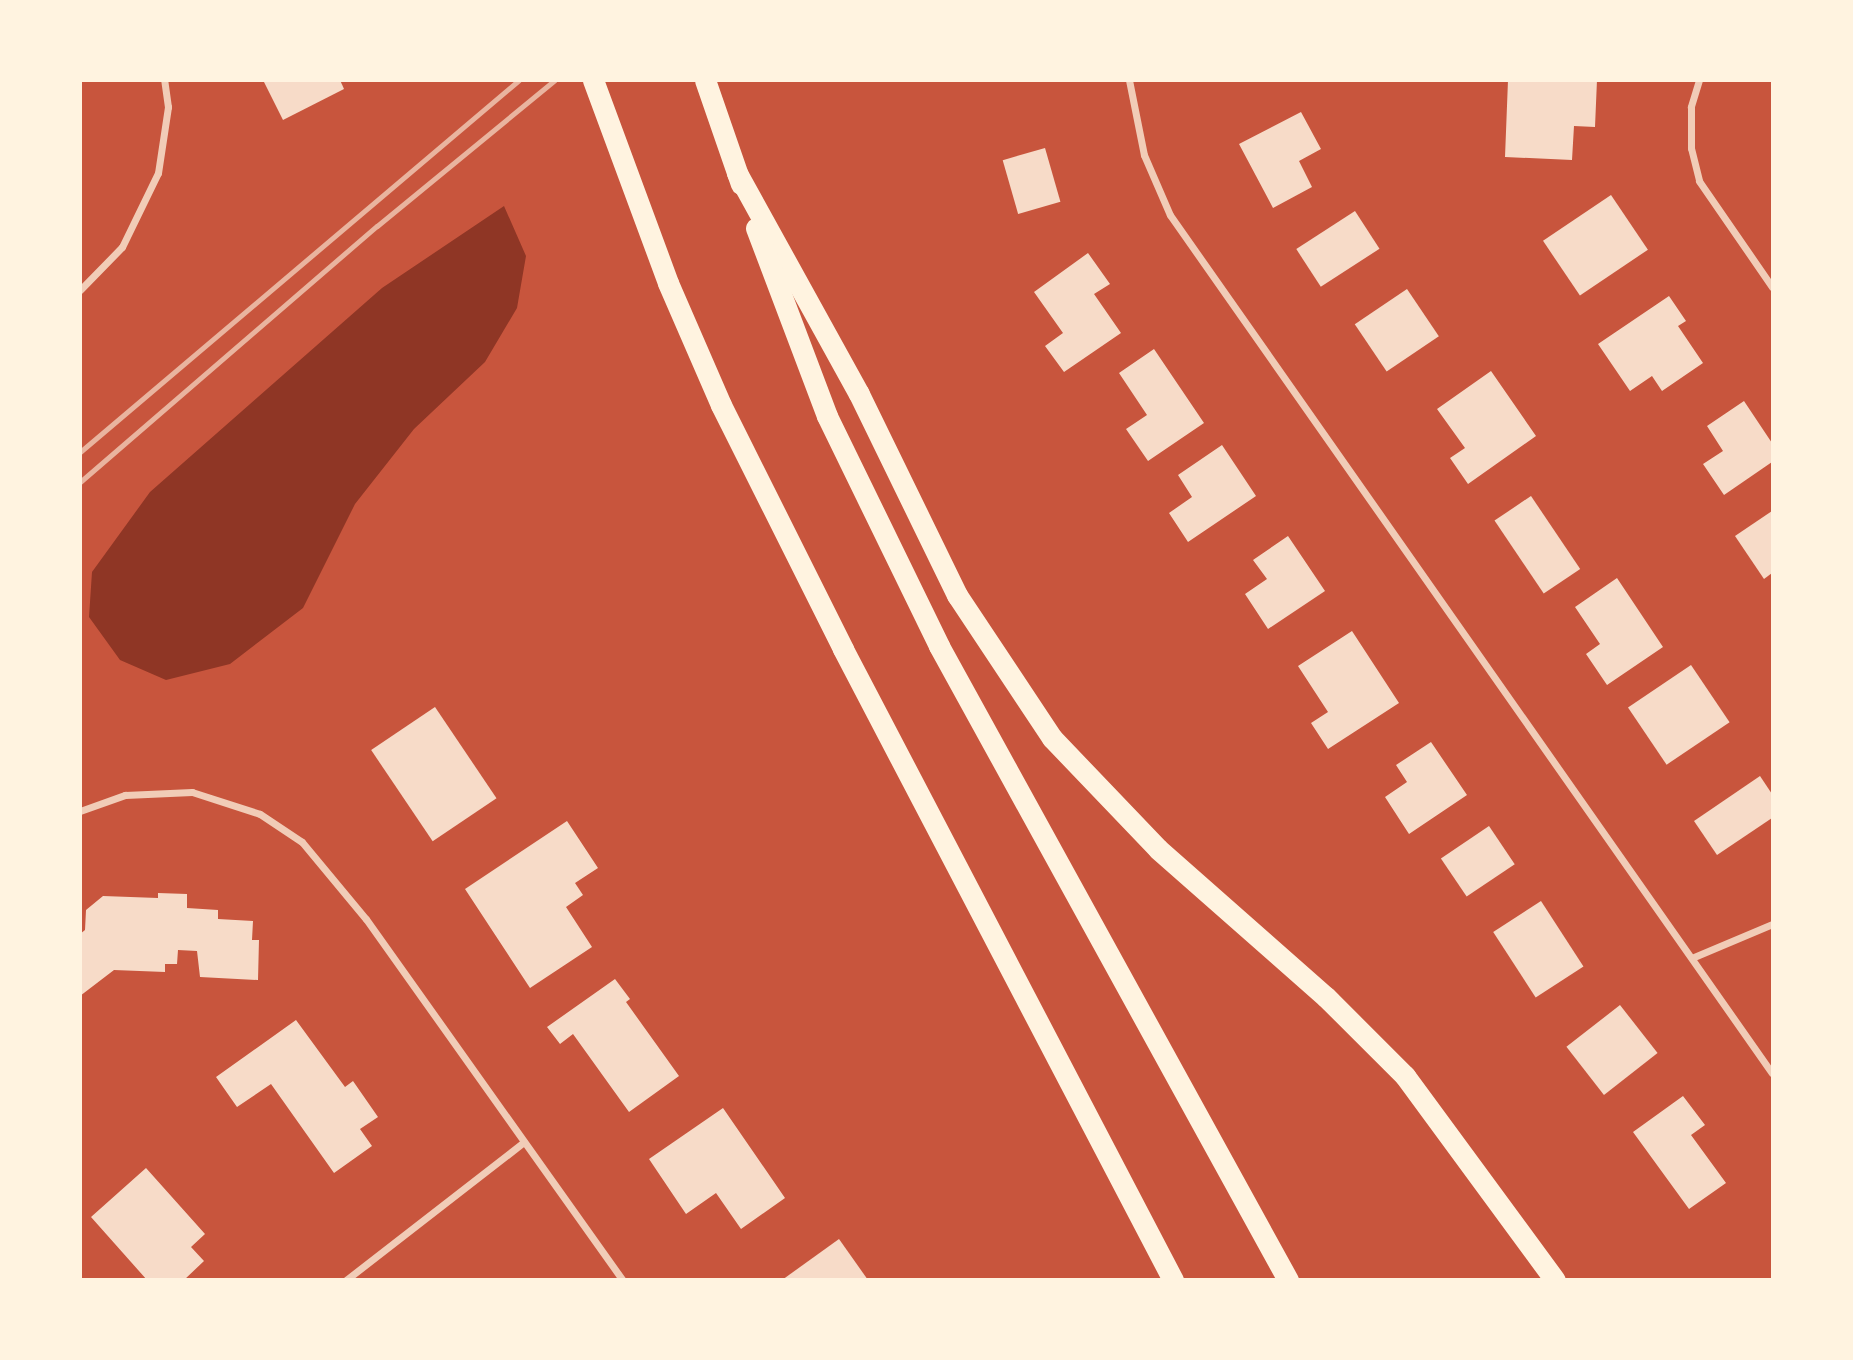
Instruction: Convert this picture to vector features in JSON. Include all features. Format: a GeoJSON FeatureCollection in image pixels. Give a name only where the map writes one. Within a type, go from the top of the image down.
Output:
{"type":"FeatureCollection","features":[{"type":"Feature","properties":{"kind":"highway"},"geometry":{"type":"LineString","coordinates":[[593,80],[668,283],[721,405],[843,649],[1173,1279]]}},
{"type":"Feature","properties":{"kind":"highway"},"geometry":{"type":"LineString","coordinates":[[705,80],[827,416],[881,530],[1002,761],[1287,1279]]}},
{"type":"Feature","properties":{"kind":"highway"},"geometry":{"type":"LineString","coordinates":[[737,173],[859,394],[957,595],[1044,727],[1087,778],[1158,849],[1326,997],[1405,1076],[1555,1279]]}},
{"type":"Feature","properties":{"kind":"street"},"geometry":{"type":"LineString","coordinates":[[80,290],[122,247],[158,173],[168,107],[164,80]]}},
{"type":"Feature","properties":{"kind":"street"},"geometry":{"type":"LineString","coordinates":[[1129,80],[1144,155],[1170,215],[1327,443],[1694,957],[1773,1073]]}},
{"type":"Feature","properties":{"kind":"street"},"geometry":{"type":"LineString","coordinates":[[1699,80],[1691,107],[1691,148],[1699,181],[1773,287]]}},
{"type":"Feature","properties":{"kind":"street"},"geometry":{"type":"LineString","coordinates":[[80,811],[125,795],[192,792],[260,814],[302,842],[366,919],[623,1279]]}},
{"type":"Feature","properties":{"kind":"street"},"geometry":{"type":"LineString","coordinates":[[1694,957],[1773,924]]}},
{"type":"Feature","properties":{"kind":"street"},"geometry":{"type":"LineString","coordinates":[[346,1279],[524,1142]]}},
{"type":"Feature","properties":{"kind":"shaded area"},"geometry":{"type":"Polygon","coordinates":[[[504,206],[526,256],[517,308],[485,362],[414,429],[355,504],[303,608],[230,664],[166,680],[120,660],[89,617],[92,572],[150,492],[382,288],[504,206]]]}},
{"type":"Feature","properties":{"kind":"building"},"geometry":{"type":"Polygon","coordinates":[[[263,80],[340,80],[344,89],[283,120],[263,80]]]}},
{"type":"Feature","properties":{"kind":"building"},"geometry":{"type":"Polygon","coordinates":[[[1508,80],[1597,80],[1595,127],[1574,126],[1572,160],[1505,157],[1508,80]]]}},
{"type":"Feature","properties":{"kind":"building"},"geometry":{"type":"Polygon","coordinates":[[[1301,112],[1321,149],[1299,161],[1312,187],[1273,208],[1239,144],[1301,112]]]}},
{"type":"Feature","properties":{"kind":"building"},"geometry":{"type":"Polygon","coordinates":[[[1045,148],[1060,202],[1018,214],[1003,160],[1045,148]]]}},
{"type":"Feature","properties":{"kind":"building"},"geometry":{"type":"Polygon","coordinates":[[[1611,195],[1648,250],[1580,296],[1543,241],[1611,195]]]}},
{"type":"Feature","properties":{"kind":"building"},"geometry":{"type":"Polygon","coordinates":[[[1355,211],[1380,249],[1321,287],[1296,249],[1355,211]]]}},
{"type":"Feature","properties":{"kind":"building"},"geometry":{"type":"Polygon","coordinates":[[[1088,253],[1110,284],[1094,294],[1121,333],[1064,372],[1045,346],[1063,333],[1034,292],[1088,253]]]}},
{"type":"Feature","properties":{"kind":"building"},"geometry":{"type":"Polygon","coordinates":[[[1407,289],[1439,336],[1387,371],[1355,324],[1407,289]]]}},
{"type":"Feature","properties":{"kind":"building"},"geometry":{"type":"Polygon","coordinates":[[[1669,296],[1686,321],[1678,326],[1703,363],[1662,391],[1652,376],[1630,391],[1598,344],[1669,296]]]}},
{"type":"Feature","properties":{"kind":"building"},"geometry":{"type":"Polygon","coordinates":[[[1154,349],[1204,423],[1148,461],[1126,429],[1147,415],[1119,373],[1154,349]]]}},
{"type":"Feature","properties":{"kind":"building"},"geometry":{"type":"Polygon","coordinates":[[[1491,371],[1536,436],[1468,484],[1450,458],[1465,448],[1437,409],[1491,371]]]}},
{"type":"Feature","properties":{"kind":"building"},"geometry":{"type":"Polygon","coordinates":[[[1744,401],[1772,443],[1772,462],[1724,495],[1703,464],[1723,451],[1707,426],[1744,401]]]}},
{"type":"Feature","properties":{"kind":"building"},"geometry":{"type":"Polygon","coordinates":[[[1222,445],[1256,496],[1188,542],[1169,513],[1192,497],[1178,475],[1222,445]]]}},
{"type":"Feature","properties":{"kind":"building"},"geometry":{"type":"Polygon","coordinates":[[[1531,496],[1580,569],[1544,594],[1495,521],[1531,496]]]}},
{"type":"Feature","properties":{"kind":"building"},"geometry":{"type":"Polygon","coordinates":[[[1772,511],[1772,573],[1764,579],[1735,536],[1772,511]]]}},
{"type":"Feature","properties":{"kind":"building"},"geometry":{"type":"Polygon","coordinates":[[[1288,536],[1325,591],[1268,629],[1245,594],[1267,579],[1253,560],[1288,536]]]}},
{"type":"Feature","properties":{"kind":"building"},"geometry":{"type":"Polygon","coordinates":[[[1617,578],[1663,647],[1607,685],[1586,654],[1600,644],[1575,607],[1617,578]]]}},
{"type":"Feature","properties":{"kind":"building"},"geometry":{"type":"Polygon","coordinates":[[[1352,631],[1399,703],[1328,749],[1311,723],[1328,712],[1298,666],[1352,631]]]}},
{"type":"Feature","properties":{"kind":"building"},"geometry":{"type":"Polygon","coordinates":[[[1691,665],[1730,722],[1667,765],[1628,707],[1691,665]]]}},
{"type":"Feature","properties":{"kind":"building"},"geometry":{"type":"Polygon","coordinates":[[[435,707],[497,798],[433,841],[371,750],[435,707]]]}},
{"type":"Feature","properties":{"kind":"building"},"geometry":{"type":"Polygon","coordinates":[[[1431,742],[1467,795],[1409,834],[1385,797],[1407,782],[1396,765],[1431,742]]]}},
{"type":"Feature","properties":{"kind":"building"},"geometry":{"type":"Polygon","coordinates":[[[1760,776],[1772,794],[1772,818],[1717,855],[1694,821],[1760,776]]]}},
{"type":"Feature","properties":{"kind":"building"},"geometry":{"type":"Polygon","coordinates":[[[567,821],[598,868],[575,883],[583,895],[566,907],[592,947],[530,988],[465,889],[567,821]]]}},
{"type":"Feature","properties":{"kind":"building"},"geometry":{"type":"Polygon","coordinates":[[[1489,826],[1515,864],[1467,897],[1441,858],[1489,826]]]}},
{"type":"Feature","properties":{"kind":"building"},"geometry":{"type":"Polygon","coordinates":[[[158,893],[187,894],[187,908],[218,910],[218,919],[253,921],[252,940],[259,940],[258,980],[200,977],[197,951],[178,950],[177,964],[165,964],[165,972],[114,970],[80,996],[80,934],[85,930],[86,910],[103,896],[158,898],[158,893]]]}},
{"type":"Feature","properties":{"kind":"building"},"geometry":{"type":"Polygon","coordinates":[[[1541,901],[1583,966],[1536,997],[1493,932],[1541,901]]]}},
{"type":"Feature","properties":{"kind":"building"},"geometry":{"type":"Polygon","coordinates":[[[615,979],[630,999],[626,1002],[679,1076],[629,1112],[573,1034],[560,1044],[547,1027],[615,979]]]}},
{"type":"Feature","properties":{"kind":"building"},"geometry":{"type":"Polygon","coordinates":[[[1620,1005],[1658,1053],[1604,1095],[1566,1047],[1620,1005]]]}},
{"type":"Feature","properties":{"kind":"building"},"geometry":{"type":"Polygon","coordinates":[[[296,1020],[345,1087],[353,1081],[378,1117],[360,1129],[372,1146],[334,1173],[271,1084],[237,1107],[216,1077],[296,1020]]]}},
{"type":"Feature","properties":{"kind":"building"},"geometry":{"type":"Polygon","coordinates":[[[1683,1096],[1705,1125],[1691,1135],[1726,1183],[1689,1209],[1633,1132],[1683,1096]]]}},
{"type":"Feature","properties":{"kind":"building"},"geometry":{"type":"Polygon","coordinates":[[[723,1108],[785,1198],[741,1229],[716,1193],[686,1214],[649,1159],[723,1108]]]}},
{"type":"Feature","properties":{"kind":"building"},"geometry":{"type":"Polygon","coordinates":[[[146,1168],[205,1234],[191,1247],[204,1261],[184,1280],[147,1280],[91,1217],[146,1168]]]}},
{"type":"Feature","properties":{"kind":"building"},"geometry":{"type":"Polygon","coordinates":[[[839,1239],[868,1280],[782,1280],[839,1239]]]}},
{"type":"Feature","properties":{"kind":"railway"},"geometry":{"type":"LineString","coordinates":[[80,452],[519,80]]}},
{"type":"Feature","properties":{"kind":"railway"},"geometry":{"type":"LineString","coordinates":[[80,482],[377,226],[555,80]]}}]}
